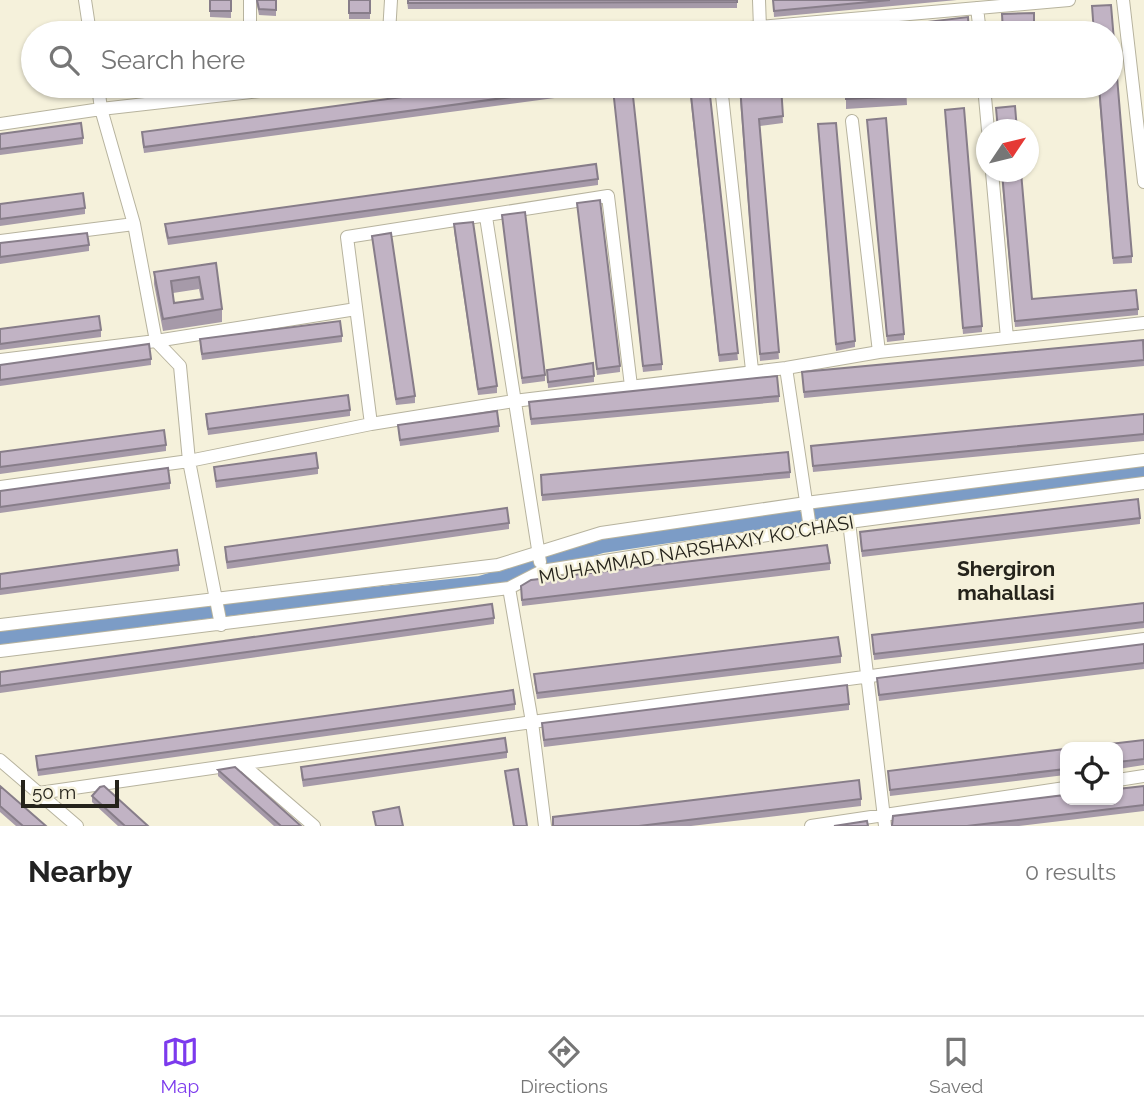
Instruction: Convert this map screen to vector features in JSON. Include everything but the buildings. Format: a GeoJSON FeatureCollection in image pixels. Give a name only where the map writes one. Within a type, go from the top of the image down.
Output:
{"type":"FeatureCollection","features":[{"type":"Feature","properties":{"kind":"street"},"geometry":{"type":"LineString","coordinates":[[85,0],[88,21]]}},
{"type":"Feature","properties":{"kind":"street"},"geometry":{"type":"LineString","coordinates":[[250,0],[250,21]]}},
{"type":"Feature","properties":{"kind":"street"},"geometry":{"type":"LineString","coordinates":[[390,21],[391,0]]}},
{"type":"Feature","properties":{"kind":"street"},"geometry":{"type":"LineString","coordinates":[[759,0],[760,21]]}},
{"type":"Feature","properties":{"kind":"street"},"geometry":{"type":"LineString","coordinates":[[836,21],[1069,0]]}},
{"type":"Feature","properties":{"kind":"street"},"geometry":{"type":"LineString","coordinates":[[1124,0],[1144,182]]}},
{"type":"Feature","properties":{"kind":"street"},"geometry":{"type":"LineString","coordinates":[[977,8],[979,21]]}},
{"type":"Feature","properties":{"kind":"street"},"geometry":{"type":"LineString","coordinates":[[100,98],[134,224],[156,341],[180,366],[189,461],[221,625]]}},
{"type":"Feature","properties":{"kind":"street"},"geometry":{"type":"LineString","coordinates":[[0,124],[198,98]]}},
{"type":"Feature","properties":{"kind":"street"},"geometry":{"type":"LineString","coordinates":[[722,98],[752,370]]}},
{"type":"Feature","properties":{"kind":"street"},"geometry":{"type":"LineString","coordinates":[[985,98],[987,119]]}},
{"type":"Feature","properties":{"kind":"street"},"geometry":{"type":"LineString","coordinates":[[852,121],[880,352]]}},
{"type":"Feature","properties":{"kind":"street"},"geometry":{"type":"LineString","coordinates":[[993,182],[1007,338]]}},
{"type":"Feature","properties":{"kind":"street"},"geometry":{"type":"LineString","coordinates":[[371,424],[347,237],[608,196],[631,386]]}},
{"type":"Feature","properties":{"kind":"street"},"geometry":{"type":"LineString","coordinates":[[486,216],[542,571]]}},
{"type":"Feature","properties":{"kind":"street"},"geometry":{"type":"LineString","coordinates":[[0,241],[134,224]]}},
{"type":"Feature","properties":{"kind":"street"},"geometry":{"type":"LineString","coordinates":[[0,360],[156,341],[356,309]]}},
{"type":"Feature","properties":{"kind":"street"},"geometry":{"type":"LineString","coordinates":[[0,487],[189,461],[371,424],[514,401],[752,370],[786,368],[880,352],[1144,323]]}},
{"type":"Feature","properties":{"kind":"street"},"geometry":{"type":"LineString","coordinates":[[786,368],[810,528]]}},
{"type":"Feature","properties":{"kind":"street"},"geometry":{"type":"LineString","coordinates":[[0,625],[498,565],[601,533],[806,503],[1144,460]]}},
{"type":"Feature","properties":{"kind":"street","name":"MUHAMMAD NARSHAXIY KO'CHASI"},"geometry":{"type":"LineString","coordinates":[[0,651],[509,587],[542,571],[849,522],[1144,483]]}},
{"type":"Feature","properties":{"kind":"street"},"geometry":{"type":"LineString","coordinates":[[849,522],[885,821]]}},
{"type":"Feature","properties":{"kind":"street"},"geometry":{"type":"LineString","coordinates":[[509,587],[532,722],[545,826]]}},
{"type":"Feature","properties":{"kind":"street"},"geometry":{"type":"LineString","coordinates":[[39,793],[867,675],[1144,639]]}},
{"type":"Feature","properties":{"kind":"street"},"geometry":{"type":"LineString","coordinates":[[0,760],[77,826]]}},
{"type":"Feature","properties":{"kind":"street"},"geometry":{"type":"LineString","coordinates":[[242,764],[314,826]]}},
{"type":"Feature","properties":{"kind":"street"},"geometry":{"type":"LineString","coordinates":[[1123,779],[1144,776]]}},
{"type":"Feature","properties":{"kind":"street"},"geometry":{"type":"LineString","coordinates":[[811,826],[885,821],[1060,789]]}},
{"type":"Feature","properties":{"kind":"waterway"},"geometry":{"type":"LineString","coordinates":[[819,513],[1144,471]]}},
{"type":"Feature","properties":{"kind":"waterway"},"geometry":{"type":"LineString","coordinates":[[0,638],[244,607],[480,583],[602,546],[796,517]]}},
{"type":"Feature","properties":{"kind":"district","name":"Shergiron mahallasi"},"geometry":{"type":"Point","coordinates":[1006,581]}}]}
